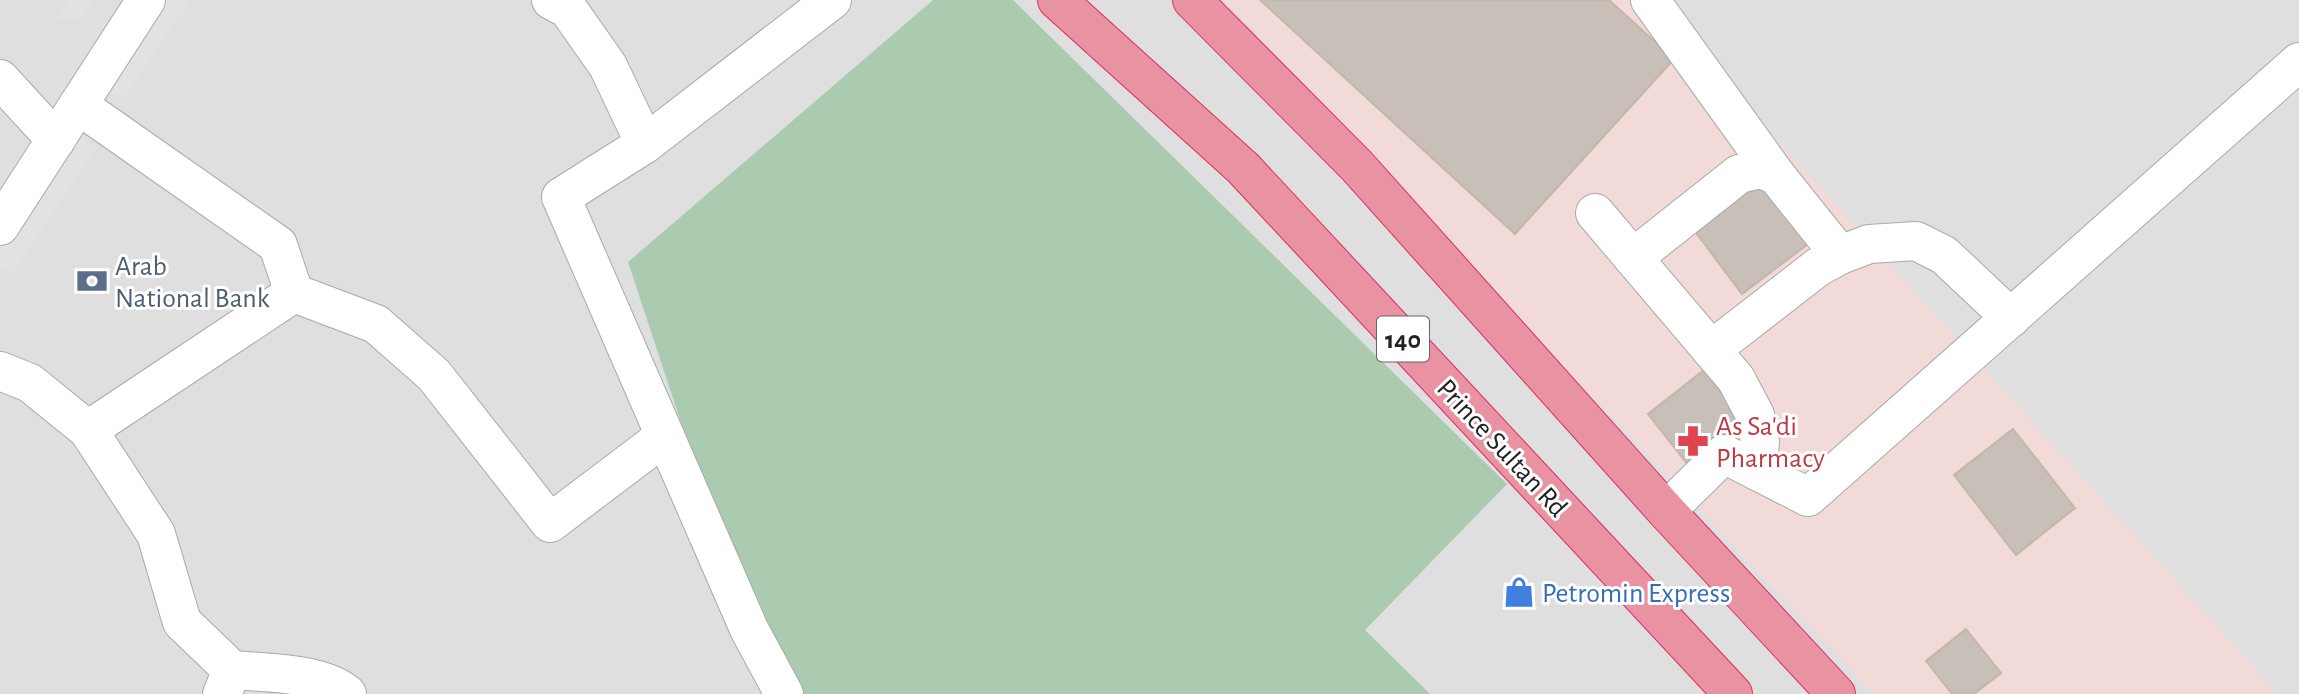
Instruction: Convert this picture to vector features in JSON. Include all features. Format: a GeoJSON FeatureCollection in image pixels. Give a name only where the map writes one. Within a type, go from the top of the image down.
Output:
{"type":"FeatureCollection","features":[{"type":"Feature","properties":{"kind":"highway","name":"Prince Sultan Rd"},"geometry":{"type":"LineString","coordinates":[[1057,0],[1242,168],[1733,694]]}},
{"type":"Feature","properties":{"kind":"highway"},"geometry":{"type":"LineString","coordinates":[[1192,0],[1357,166],[1666,511],[1836,694]]}},
{"type":"Feature","properties":{"kind":"street"},"geometry":{"type":"LineString","coordinates":[[0,226],[146,0]]}},
{"type":"Feature","properties":{"kind":"street"},"geometry":{"type":"LineString","coordinates":[[551,0],[568,9],[608,66],[645,144]]}},
{"type":"Feature","properties":{"kind":"street"},"geometry":{"type":"LineString","coordinates":[[784,694],[749,629],[561,197],[645,144],[832,0]]}},
{"type":"Feature","properties":{"kind":"street"},"geometry":{"type":"LineString","coordinates":[[1650,0],[1776,175],[1840,255]]}},
{"type":"Feature","properties":{"kind":"street"},"geometry":{"type":"LineString","coordinates":[[1666,511],[1724,454],[1808,497],[2299,62]]}},
{"type":"Feature","properties":{"kind":"street"},"geometry":{"type":"LineString","coordinates":[[0,79],[56,140]]}},
{"type":"Feature","properties":{"kind":"street"},"geometry":{"type":"LineString","coordinates":[[78,106],[278,245],[293,293]]}},
{"type":"Feature","properties":{"kind":"street"},"geometry":{"type":"LineString","coordinates":[[1633,258],[1739,174],[1760,169],[1776,175]]}},
{"type":"Feature","properties":{"kind":"street"},"geometry":{"type":"LineString","coordinates":[[1595,213],[1736,379],[1755,415],[1760,442],[1757,471]]}},
{"type":"Feature","properties":{"kind":"street"},"geometry":{"type":"LineString","coordinates":[[1711,350],[1818,267],[1869,244],[1916,241],[1944,255],[2011,318]]}},
{"type":"Feature","properties":{"kind":"street"},"geometry":{"type":"LineString","coordinates":[[88,430],[293,293]]}},
{"type":"Feature","properties":{"kind":"street"},"geometry":{"type":"LineString","coordinates":[[293,293],[376,324],[434,375],[550,523],[665,436]]}},
{"type":"Feature","properties":{"kind":"street"},"geometry":{"type":"LineString","coordinates":[[0,371],[30,383],[88,430],[156,534],[182,622],[227,682],[302,677],[338,686],[347,694]]}},
{"type":"Feature","properties":{"kind":"shaded area"},"geometry":{"type":"Polygon","coordinates":[[[0,0],[2299,0],[2299,694],[0,694],[0,0]]]}},
{"type":"Feature","properties":{"kind":"shaded area"},"geometry":{"type":"Polygon","coordinates":[[[69,0],[94,0],[83,17],[57,20],[69,0]]]}},
{"type":"Feature","properties":{"kind":"shaded area"},"geometry":{"type":"Polygon","coordinates":[[[158,0],[191,0],[122,101],[99,86],[158,0]]]}},
{"type":"Feature","properties":{"kind":"shaded area"},"geometry":{"type":"Polygon","coordinates":[[[1213,0],[1651,0],[2278,694],[1874,694],[1498,296],[1213,0]]]}},
{"type":"Feature","properties":{"kind":"shaded area"},"geometry":{"type":"Polygon","coordinates":[[[76,132],[98,147],[11,274],[0,267],[0,241],[76,132]]]}},
{"type":"Feature","properties":{"kind":"green space"},"geometry":{"type":"Polygon","coordinates":[[[933,0],[1013,0],[1507,484],[1365,630],[1430,694],[784,694],[749,629],[628,262],[933,0]]]}},
{"type":"Feature","properties":{"kind":"building"},"geometry":{"type":"Polygon","coordinates":[[[1260,0],[1609,0],[1674,59],[1515,234],[1260,0]]]}},
{"type":"Feature","properties":{"kind":"building"},"geometry":{"type":"Polygon","coordinates":[[[1760,181],[1808,244],[1742,294],[1694,230],[1760,181]]]}},
{"type":"Feature","properties":{"kind":"building"},"geometry":{"type":"Polygon","coordinates":[[[1704,370],[1745,423],[1689,466],[1648,414],[1704,370]]]}},
{"type":"Feature","properties":{"kind":"building"},"geometry":{"type":"Polygon","coordinates":[[[2013,429],[2075,508],[2016,555],[1954,475],[2013,429]]]}},
{"type":"Feature","properties":{"kind":"building"},"geometry":{"type":"Polygon","coordinates":[[[1966,629],[2001,673],[1974,694],[1952,694],[1926,661],[1966,629]]]}},
{"type":"Feature","properties":{"kind":"place","name":"Arab National Bank"},"geometry":{"type":"Point","coordinates":[92,281]}},
{"type":"Feature","properties":{"kind":"place","name":"As Sa'di Pharmacy"},"geometry":{"type":"Point","coordinates":[1693,441]}},
{"type":"Feature","properties":{"kind":"place","name":"Petromin Express"},"geometry":{"type":"Point","coordinates":[1519,592]}}]}
